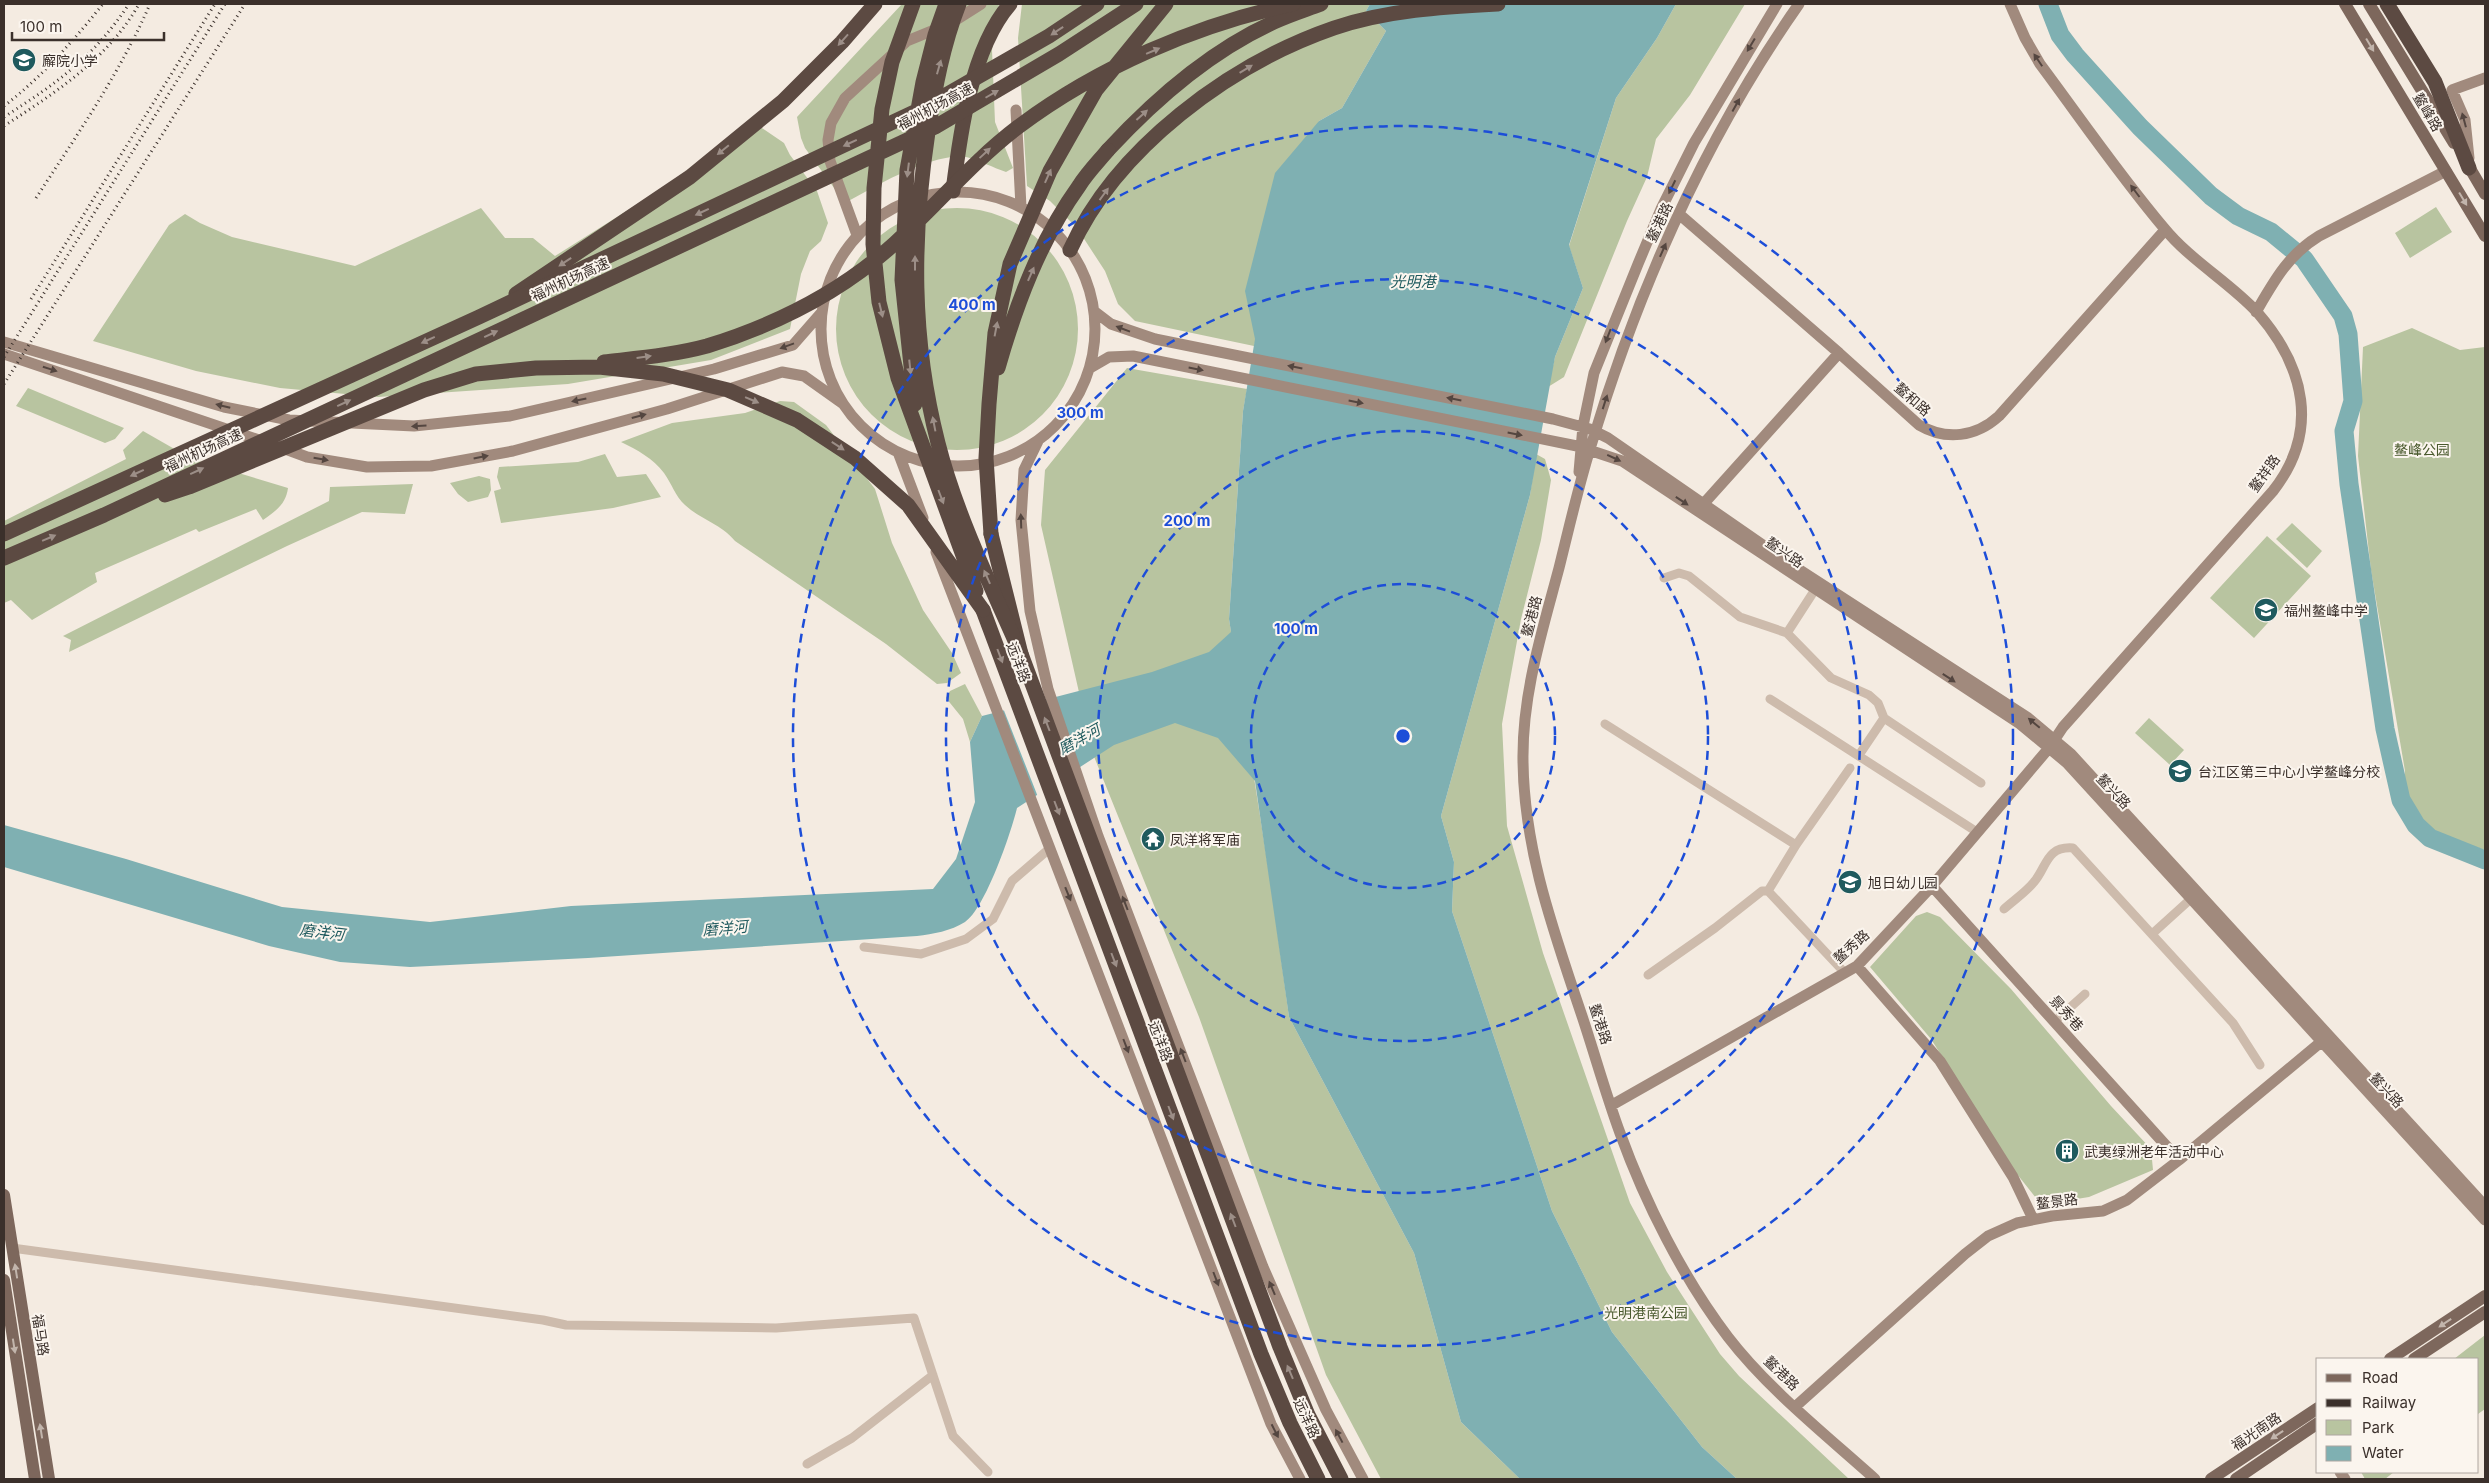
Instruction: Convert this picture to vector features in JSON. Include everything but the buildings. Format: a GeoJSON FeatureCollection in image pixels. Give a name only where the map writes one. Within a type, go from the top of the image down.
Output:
{"type":"FeatureCollection","features":[{"type":"Feature","properties":{"kind":"highway"},"geometry":{"type":"LineString","coordinates":[[478,317],[536,281],[690,176],[783,101],[842,42],[875,4]]}},
{"type":"Feature","properties":{"kind":"highway"},"geometry":{"type":"LineString","coordinates":[[912,4],[892,62],[882,109],[874,188],[873,244],[879,302],[898,378],[983,610]]}},
{"type":"Feature","properties":{"kind":"highway"},"geometry":{"type":"LineString","coordinates":[[924,453],[910,372],[902,280],[907,170],[923,82],[935,36],[946,4]]}},
{"type":"Feature","properties":{"kind":"highway"},"geometry":{"type":"LineString","coordinates":[[959,4],[936,77],[921,178],[915,256],[916,315],[938,443],[983,567],[1021,654]]}},
{"type":"Feature","properties":{"kind":"highway"},"geometry":{"type":"LineString","coordinates":[[953,191],[960,136],[970,90],[985,47],[1010,4]]}},
{"type":"Feature","properties":{"kind":"highway","name":"福州机场高速"},"geometry":{"type":"LineString","coordinates":[[4,534],[478,317],[925,107],[1049,36],[1097,4]]}},
{"type":"Feature","properties":{"kind":"highway","name":"福州机场高速"},"geometry":{"type":"LineString","coordinates":[[4,558],[104,515],[935,127],[1060,54],[1136,4]]}},
{"type":"Feature","properties":{"kind":"highway"},"geometry":{"type":"LineString","coordinates":[[1021,654],[992,534],[986,458],[995,333],[1010,264],[1050,171],[1096,90],[1166,4]]}},
{"type":"Feature","properties":{"kind":"highway"},"geometry":{"type":"LineString","coordinates":[[561,368],[664,354],[706,346],[788,314],[824,297],[855,276],[892,245],[988,151],[1020,125],[1090,79],[1198,32],[1262,10],[1293,4]]}},
{"type":"Feature","properties":{"kind":"highway"},"geometry":{"type":"LineString","coordinates":[[989,404],[1003,354],[1029,278],[1051,231],[1079,185],[1134,122],[1193,71],[1233,44],[1274,22],[1321,4]]}},
{"type":"Feature","properties":{"kind":"highway"},"geometry":{"type":"LineString","coordinates":[[1070,250],[1089,214],[1140,151],[1206,95],[1247,68],[1289,47],[1334,28],[1403,4]]}},
{"type":"Feature","properties":{"kind":"highway"},"geometry":{"type":"LineString","coordinates":[[1334,28],[1379,16],[1429,8],[1498,4]]}},
{"type":"Feature","properties":{"kind":"highway"},"geometry":{"type":"LineString","coordinates":[[2387,4],[2435,82],[2470,168]]}},
{"type":"Feature","properties":{"kind":"highway"},"geometry":{"type":"LineString","coordinates":[[104,515],[189,487],[424,390],[476,374],[536,368],[599,367],[663,374],[728,390],[797,420],[855,458],[908,504],[983,610]]}},
{"type":"Feature","properties":{"kind":"highway","name":"远洋路"},"geometry":{"type":"LineString","coordinates":[[983,610],[1261,1354],[1290,1423],[1318,1479]]}},
{"type":"Feature","properties":{"kind":"highway","name":"远洋路"},"geometry":{"type":"LineString","coordinates":[[1021,654],[1280,1347],[1308,1415],[1341,1479]]}},
{"type":"Feature","properties":{"kind":"main road"},"geometry":{"type":"LineString","coordinates":[[857,234],[830,161],[828,140],[831,123],[845,98],[907,41],[951,23],[981,4]]}},
{"type":"Feature","properties":{"kind":"main road","name":"鳌港路"},"geometry":{"type":"LineString","coordinates":[[1777,4],[1716,104],[1661,209],[1594,373],[1583,426],[1585,448],[1577,499],[1528,682],[1523,741],[1523,788],[1528,834],[1538,879],[1612,1105],[1641,1184],[1695,1286],[1732,1342],[1796,1406],[1875,1479]]}},
{"type":"Feature","properties":{"kind":"main road","name":"鳌港路"},"geometry":{"type":"LineString","coordinates":[[1585,448],[1596,431],[1620,360],[1679,214],[1739,100],[1799,4]]}},
{"type":"Feature","properties":{"kind":"main road","name":"鳌祥路"},"geometry":{"type":"LineString","coordinates":[[2010,4],[2025,38],[2040,64],[2165,230],[2256,312],[2288,358],[2300,390],[2301,430],[2290,465],[2273,491],[2063,727],[2051,744]]}},
{"type":"Feature","properties":{"kind":"main road","name":"鳌峰路"},"geometry":{"type":"LineString","coordinates":[[2345,4],[2485,236]]}},
{"type":"Feature","properties":{"kind":"main road","name":"鳌峰路"},"geometry":{"type":"LineString","coordinates":[[2368,4],[2485,194]]}},
{"type":"Feature","properties":{"kind":"main road"},"geometry":{"type":"LineString","coordinates":[[2470,168],[2465,120],[2452,90],[2485,78]]}},
{"type":"Feature","properties":{"kind":"main road"},"geometry":{"type":"LineString","coordinates":[[1016,110],[1021,207]]}},
{"type":"Feature","properties":{"kind":"main road"},"geometry":{"type":"LineString","coordinates":[[2256,312],[2277,275],[2302,247],[2319,236],[2446,171]]}},
{"type":"Feature","properties":{"kind":"main road"},"geometry":{"type":"LineString","coordinates":[[4,354],[307,456],[367,467],[430,466],[513,451],[667,408],[782,372],[810,379],[842,403],[864,428],[898,452],[933,464],[970,466],[1006,458],[1038,441],[1056,426],[1070,409],[1082,389],[1090,368],[1095,340],[1094,311],[1086,279],[1070,250],[1048,226],[1021,207],[988,195],[953,191],[926,195],[901,204],[877,217],[857,234],[835,267],[827,284],[821,313],[821,344],[828,375],[842,403]]}},
{"type":"Feature","properties":{"kind":"main road","name":"鳌和路"},"geometry":{"type":"LineString","coordinates":[[1679,214],[1919,425],[1947,436],[1976,431],[1999,416],[2165,230]]}},
{"type":"Feature","properties":{"kind":"main road"},"geometry":{"type":"LineString","coordinates":[[1094,311],[1111,324],[1155,339],[1583,426],[1596,431],[1644,470]]}},
{"type":"Feature","properties":{"kind":"main road"},"geometry":{"type":"LineString","coordinates":[[4,342],[224,407],[289,420],[414,426],[510,416],[714,369],[793,345],[821,313]]}},
{"type":"Feature","properties":{"kind":"main road"},"geometry":{"type":"LineString","coordinates":[[1700,507],[1839,353]]}},
{"type":"Feature","properties":{"kind":"main road"},"geometry":{"type":"LineString","coordinates":[[1090,368],[1109,357],[1133,356],[1585,448],[1644,470]]}},
{"type":"Feature","properties":{"kind":"main road"},"geometry":{"type":"LineString","coordinates":[[1038,441],[1023,475],[1021,520],[1030,611],[1048,690],[1098,836],[1263,1267],[1326,1410],[1362,1479]]}},
{"type":"Feature","properties":{"kind":"main road"},"geometry":{"type":"LineString","coordinates":[[898,452],[1271,1424],[1300,1479]]}},
{"type":"Feature","properties":{"kind":"main road","name":"鳌兴路"},"geometry":{"type":"LineString","coordinates":[[1644,470],[1817,586],[2027,718],[2051,744],[2071,754],[2485,1220]]}},
{"type":"Feature","properties":{"kind":"main road","name":"鳌秀路"},"geometry":{"type":"LineString","coordinates":[[1612,1105],[1857,966],[1932,886],[2051,744]]}},
{"type":"Feature","properties":{"kind":"main road","name":"景秀巷"},"geometry":{"type":"LineString","coordinates":[[1932,886],[2179,1160]]}},
{"type":"Feature","properties":{"kind":"main road"},"geometry":{"type":"LineString","coordinates":[[1857,966],[1940,1061],[2016,1182],[2033,1219]]}},
{"type":"Feature","properties":{"kind":"main road","name":"鳌兴路"},"geometry":{"type":"LineString","coordinates":[[2325,1038],[2485,1206]]}},
{"type":"Feature","properties":{"kind":"main road","name":"鳌景路"},"geometry":{"type":"LineString","coordinates":[[1796,1406],[1981,1241],[2005,1227],[2033,1219],[2109,1209],[2138,1192],[2325,1038]]}},
{"type":"Feature","properties":{"kind":"main road","name":"福马路"},"geometry":{"type":"LineString","coordinates":[[4,1195],[49,1479]]}},
{"type":"Feature","properties":{"kind":"main road","name":"福马路"},"geometry":{"type":"LineString","coordinates":[[4,1280],[35,1479]]}},
{"type":"Feature","properties":{"kind":"main road"},"geometry":{"type":"LineString","coordinates":[[2392,1358],[2485,1296]]}},
{"type":"Feature","properties":{"kind":"main road"},"geometry":{"type":"LineString","coordinates":[[2416,1358],[2485,1312]]}},
{"type":"Feature","properties":{"kind":"main road","name":"福光南路"},"geometry":{"type":"LineString","coordinates":[[2211,1479],[2316,1409]]}},
{"type":"Feature","properties":{"kind":"main road","name":"福光南路"},"geometry":{"type":"LineString","coordinates":[[2236,1479],[2316,1427]]}},
{"type":"Feature","properties":{"kind":"street"},"geometry":{"type":"LineString","coordinates":[[1664,578],[1679,573],[1689,576],[1740,617],[1787,633],[1831,678],[1869,695],[1878,703],[1884,718],[1981,783]]}},
{"type":"Feature","properties":{"kind":"street"},"geometry":{"type":"LineString","coordinates":[[1787,633],[1817,586]]}},
{"type":"Feature","properties":{"kind":"street"},"geometry":{"type":"LineString","coordinates":[[1770,699],[1977,832]]}},
{"type":"Feature","properties":{"kind":"street"},"geometry":{"type":"LineString","coordinates":[[1859,755],[1884,718]]}},
{"type":"Feature","properties":{"kind":"street"},"geometry":{"type":"LineString","coordinates":[[1605,724],[1796,845]]}},
{"type":"Feature","properties":{"kind":"street"},"geometry":{"type":"LineString","coordinates":[[1768,891],[1796,845],[1850,768]]}},
{"type":"Feature","properties":{"kind":"street"},"geometry":{"type":"LineString","coordinates":[[2004,909],[2035,882],[2043,864],[2051,855],[2061,849],[2073,848],[2233,1023],[2260,1065]]}},
{"type":"Feature","properties":{"kind":"street"},"geometry":{"type":"LineString","coordinates":[[864,947],[921,954],[966,938],[993,919],[1012,881],[1049,849]]}},
{"type":"Feature","properties":{"kind":"street"},"geometry":{"type":"LineString","coordinates":[[1648,975],[1715,928],[1762,891],[1768,891],[1845,974]]}},
{"type":"Feature","properties":{"kind":"street"},"geometry":{"type":"LineString","coordinates":[[2152,934],[2196,894]]}},
{"type":"Feature","properties":{"kind":"street"},"geometry":{"type":"LineString","coordinates":[[2055,1022],[2085,994]]}},
{"type":"Feature","properties":{"kind":"street"},"geometry":{"type":"LineString","coordinates":[[12,1248],[533,1318],[566,1325],[776,1328],[914,1318],[954,1436],[988,1472]]}},
{"type":"Feature","properties":{"kind":"street"},"geometry":{"type":"LineString","coordinates":[[807,1464],[852,1438],[933,1375]]}},
{"type":"Feature","properties":{"kind":"green space"},"geometry":{"type":"Polygon","coordinates":[[[902,4],[999,4],[992,50],[995,122],[1013,168],[1006,172],[966,157],[937,160],[904,172],[845,203],[805,148],[797,117],[902,4]]]}},
{"type":"Feature","properties":{"kind":"green space"},"geometry":{"type":"Polygon","coordinates":[[[1022,4],[1370,4],[1366,11],[1386,31],[1342,108],[1319,121],[1254,346],[1135,321],[1118,304],[1105,271],[1077,228],[1050,201],[1027,186],[1018,38],[1022,4]]]}},
{"type":"Feature","properties":{"kind":"green space"},"geometry":{"type":"Polygon","coordinates":[[[1676,4],[1745,4],[1690,95],[1656,139],[1647,177],[1627,221],[1564,377],[1548,387],[1555,357],[1583,288],[1569,246],[1616,98],[1657,38],[1676,4]]]}},
{"type":"Feature","properties":{"kind":"green space"},"geometry":{"type":"Polygon","coordinates":[[[753,122],[784,143],[790,155],[817,191],[828,223],[821,241],[810,251],[801,274],[790,329],[711,360],[568,384],[378,397],[280,388],[196,371],[93,341],[169,225],[185,214],[232,237],[355,266],[481,208],[505,238],[533,238],[555,256],[663,188],[753,122]]]}},
{"type":"Feature","properties":{"kind":"green space"},"geometry":{"type":"Polygon","coordinates":[[[2436,207],[2452,232],[2410,258],[2395,233],[2436,207]]]}},
{"type":"Feature","properties":{"kind":"green space"},"geometry":{"type":"Polygon","coordinates":[[[945,208],[969,208],[992,213],[1014,222],[1043,243],[1058,262],[1069,283],[1076,305],[1078,329],[1076,353],[1069,375],[1058,396],[1043,415],[1014,436],[992,445],[969,450],[945,450],[922,445],[900,436],[880,423],[863,406],[850,386],[841,364],[836,341],[836,317],[841,294],[850,272],[863,252],[880,235],[900,222],[922,213],[945,208]]]}},
{"type":"Feature","properties":{"kind":"green space","name":"鳌峰公园"},"geometry":{"type":"Polygon","coordinates":[[[2412,328],[2460,350],[2485,347],[2485,850],[2454,839],[2428,826],[2418,817],[2410,805],[2371,570],[2358,456],[2363,347],[2412,328]]]}},
{"type":"Feature","properties":{"kind":"green space"},"geometry":{"type":"Polygon","coordinates":[[[1127,368],[1247,389],[1243,411],[1229,619],[1272,892],[1289,1017],[1414,1253],[1461,1422],[1520,1479],[1381,1479],[1326,1375],[1199,1017],[1093,754],[1041,525],[1045,470],[1127,368]]]}},
{"type":"Feature","properties":{"kind":"green space"},"geometry":{"type":"Polygon","coordinates":[[[28,388],[124,428],[115,439],[105,443],[16,406],[28,388]]]}},
{"type":"Feature","properties":{"kind":"green space"},"geometry":{"type":"Polygon","coordinates":[[[780,401],[794,402],[826,425],[875,489],[892,543],[923,610],[952,653],[961,673],[947,683],[937,684],[886,644],[735,541],[723,530],[691,510],[679,498],[664,473],[655,463],[639,451],[621,442],[672,423],[745,413],[780,401]]]}},
{"type":"Feature","properties":{"kind":"green space"},"geometry":{"type":"Polygon","coordinates":[[[143,431],[192,459],[288,488],[283,503],[263,520],[256,509],[199,532],[196,529],[95,573],[97,582],[32,620],[11,600],[4,603],[4,521],[126,459],[123,450],[143,431]]]}},
{"type":"Feature","properties":{"kind":"green space"},"geometry":{"type":"Polygon","coordinates":[[[605,454],[617,477],[646,474],[661,497],[613,508],[501,523],[494,491],[501,489],[497,477],[499,467],[578,462],[605,454]]]}},
{"type":"Feature","properties":{"kind":"green space","name":"光明港南公园"},"geometry":{"type":"Polygon","coordinates":[[[1536,454],[1545,459],[1551,480],[1541,540],[1521,619],[1502,724],[1507,826],[1543,953],[1630,1203],[1667,1272],[1720,1354],[1739,1376],[1849,1479],[1737,1479],[1702,1447],[1612,1332],[1552,1211],[1452,911],[1454,862],[1441,816],[1530,495],[1536,454]]]}},
{"type":"Feature","properties":{"kind":"green space"},"geometry":{"type":"Polygon","coordinates":[[[479,476],[490,479],[491,490],[488,497],[468,502],[458,494],[450,483],[479,476]]]}},
{"type":"Feature","properties":{"kind":"green space"},"geometry":{"type":"Polygon","coordinates":[[[413,484],[405,514],[362,512],[287,546],[69,652],[71,640],[63,636],[329,501],[330,487],[413,484]]]}},
{"type":"Feature","properties":{"kind":"green space"},"geometry":{"type":"Polygon","coordinates":[[[2292,523],[2322,551],[2307,568],[2276,539],[2292,523]]]}},
{"type":"Feature","properties":{"kind":"green space"},"geometry":{"type":"Polygon","coordinates":[[[2267,536],[2311,576],[2254,638],[2210,598],[2267,536]]]}},
{"type":"Feature","properties":{"kind":"green space"},"geometry":{"type":"Polygon","coordinates":[[[965,684],[982,716],[970,742],[963,719],[946,698],[950,691],[965,684]]]}},
{"type":"Feature","properties":{"kind":"green space"},"geometry":{"type":"Polygon","coordinates":[[[2149,718],[2184,750],[2170,765],[2135,733],[2149,718]]]}},
{"type":"Feature","properties":{"kind":"green space"},"geometry":{"type":"Polygon","coordinates":[[[1927,912],[1940,917],[2011,989],[2111,1106],[2151,1149],[2153,1170],[2089,1197],[2052,1203],[2036,1198],[2013,1169],[1931,1039],[1870,967],[1916,916],[1927,912]]]}},
{"type":"Feature","properties":{"kind":"green space"},"geometry":{"type":"Polygon","coordinates":[[[2485,1335],[2485,1409],[2479,1413],[2479,1358],[2455,1358],[2485,1335]]]}},
{"type":"Feature","properties":{"kind":"green space"},"geometry":{"type":"Polygon","coordinates":[[[2362,1473],[2393,1473],[2385,1479],[2365,1479],[2362,1473]]]}},
{"type":"Feature","properties":{"kind":"water","name":"光明港"},"geometry":{"type":"Polygon","coordinates":[[[1370,4],[1676,4],[1657,38],[1616,98],[1569,245],[1583,288],[1555,357],[1530,495],[1441,816],[1454,862],[1452,911],[1552,1211],[1612,1332],[1702,1447],[1737,1479],[1520,1479],[1461,1422],[1414,1253],[1289,1017],[1255,781],[1218,738],[1175,723],[1114,745],[1017,808],[989,887],[973,914],[965,922],[954,928],[917,936],[588,958],[410,967],[340,962],[269,946],[4,867],[4,825],[126,859],[282,907],[430,922],[571,906],[933,889],[956,859],[975,802],[970,742],[982,716],[1152,672],[1209,652],[1231,632],[1229,619],[1243,411],[1255,339],[1245,291],[1275,173],[1319,121],[1342,108],[1386,31],[1366,11],[1370,4]]]}},
{"type":"Feature","properties":{"kind":"pier"},"geometry":{"type":"Polygon","coordinates":[[[1042,698],[1071,776],[1038,797],[1003,708],[1042,698]]]}},
{"type":"Feature","properties":{"kind":"waterway"},"geometry":{"type":"LineString","coordinates":[[2048,4],[2060,35],[2075,55],[2140,127],[2211,196],[2238,216],[2271,232],[2304,259],[2343,316],[2348,334],[2353,401],[2344,431],[2349,484],[2385,729],[2401,800],[2416,825],[2430,838],[2485,860]]}},
{"type":"Feature","properties":{"kind":"railway"},"geometry":{"type":"LineString","coordinates":[[4,106],[56,58],[103,4]]}},
{"type":"Feature","properties":{"kind":"railway"},"geometry":{"type":"LineString","coordinates":[[4,117],[41,93],[88,55],[102,40],[129,4]]}},
{"type":"Feature","properties":{"kind":"railway"},"geometry":{"type":"LineString","coordinates":[[4,126],[61,87],[96,58],[112,42],[139,4]]}},
{"type":"Feature","properties":{"kind":"railway"},"geometry":{"type":"LineString","coordinates":[[36,198],[112,79],[150,4]]}},
{"type":"Feature","properties":{"kind":"railway"},"geometry":{"type":"LineString","coordinates":[[31,299],[215,4]]}},
{"type":"Feature","properties":{"kind":"railway"},"geometry":{"type":"LineString","coordinates":[[4,357],[225,4]]}},
{"type":"Feature","properties":{"kind":"railway"},"geometry":{"type":"LineString","coordinates":[[4,384],[245,4]]}},
{"type":"Feature","properties":{"kind":"place","name":"廨院小学"},"geometry":{"type":"Point","coordinates":[24,60]}},
{"type":"Feature","properties":{"kind":"place","name":"福州鳌峰中学"},"geometry":{"type":"Point","coordinates":[2266,610]}},
{"type":"Feature","properties":{"kind":"place","name":"台江区第三中心小学鳌峰分校"},"geometry":{"type":"Point","coordinates":[2180,771]}},
{"type":"Feature","properties":{"kind":"place","name":"凤洋将军庙"},"geometry":{"type":"Point","coordinates":[1153,839]}},
{"type":"Feature","properties":{"kind":"place","name":"旭日幼儿园"},"geometry":{"type":"Point","coordinates":[1850,882]}},
{"type":"Feature","properties":{"kind":"place","name":"武夷绿洲老年活动中心"},"geometry":{"type":"Point","coordinates":[2067,1151]}},
{"type":"Feature","properties":{"kind":"water label","name":"磨洋河"},"geometry":{"type":"Point","coordinates":[1079,739]}},
{"type":"Feature","properties":{"kind":"water label","name":"磨洋河"},"geometry":{"type":"Point","coordinates":[725,928]}},
{"type":"Feature","properties":{"kind":"water label","name":"磨洋河"},"geometry":{"type":"Point","coordinates":[322,932]}}]}
